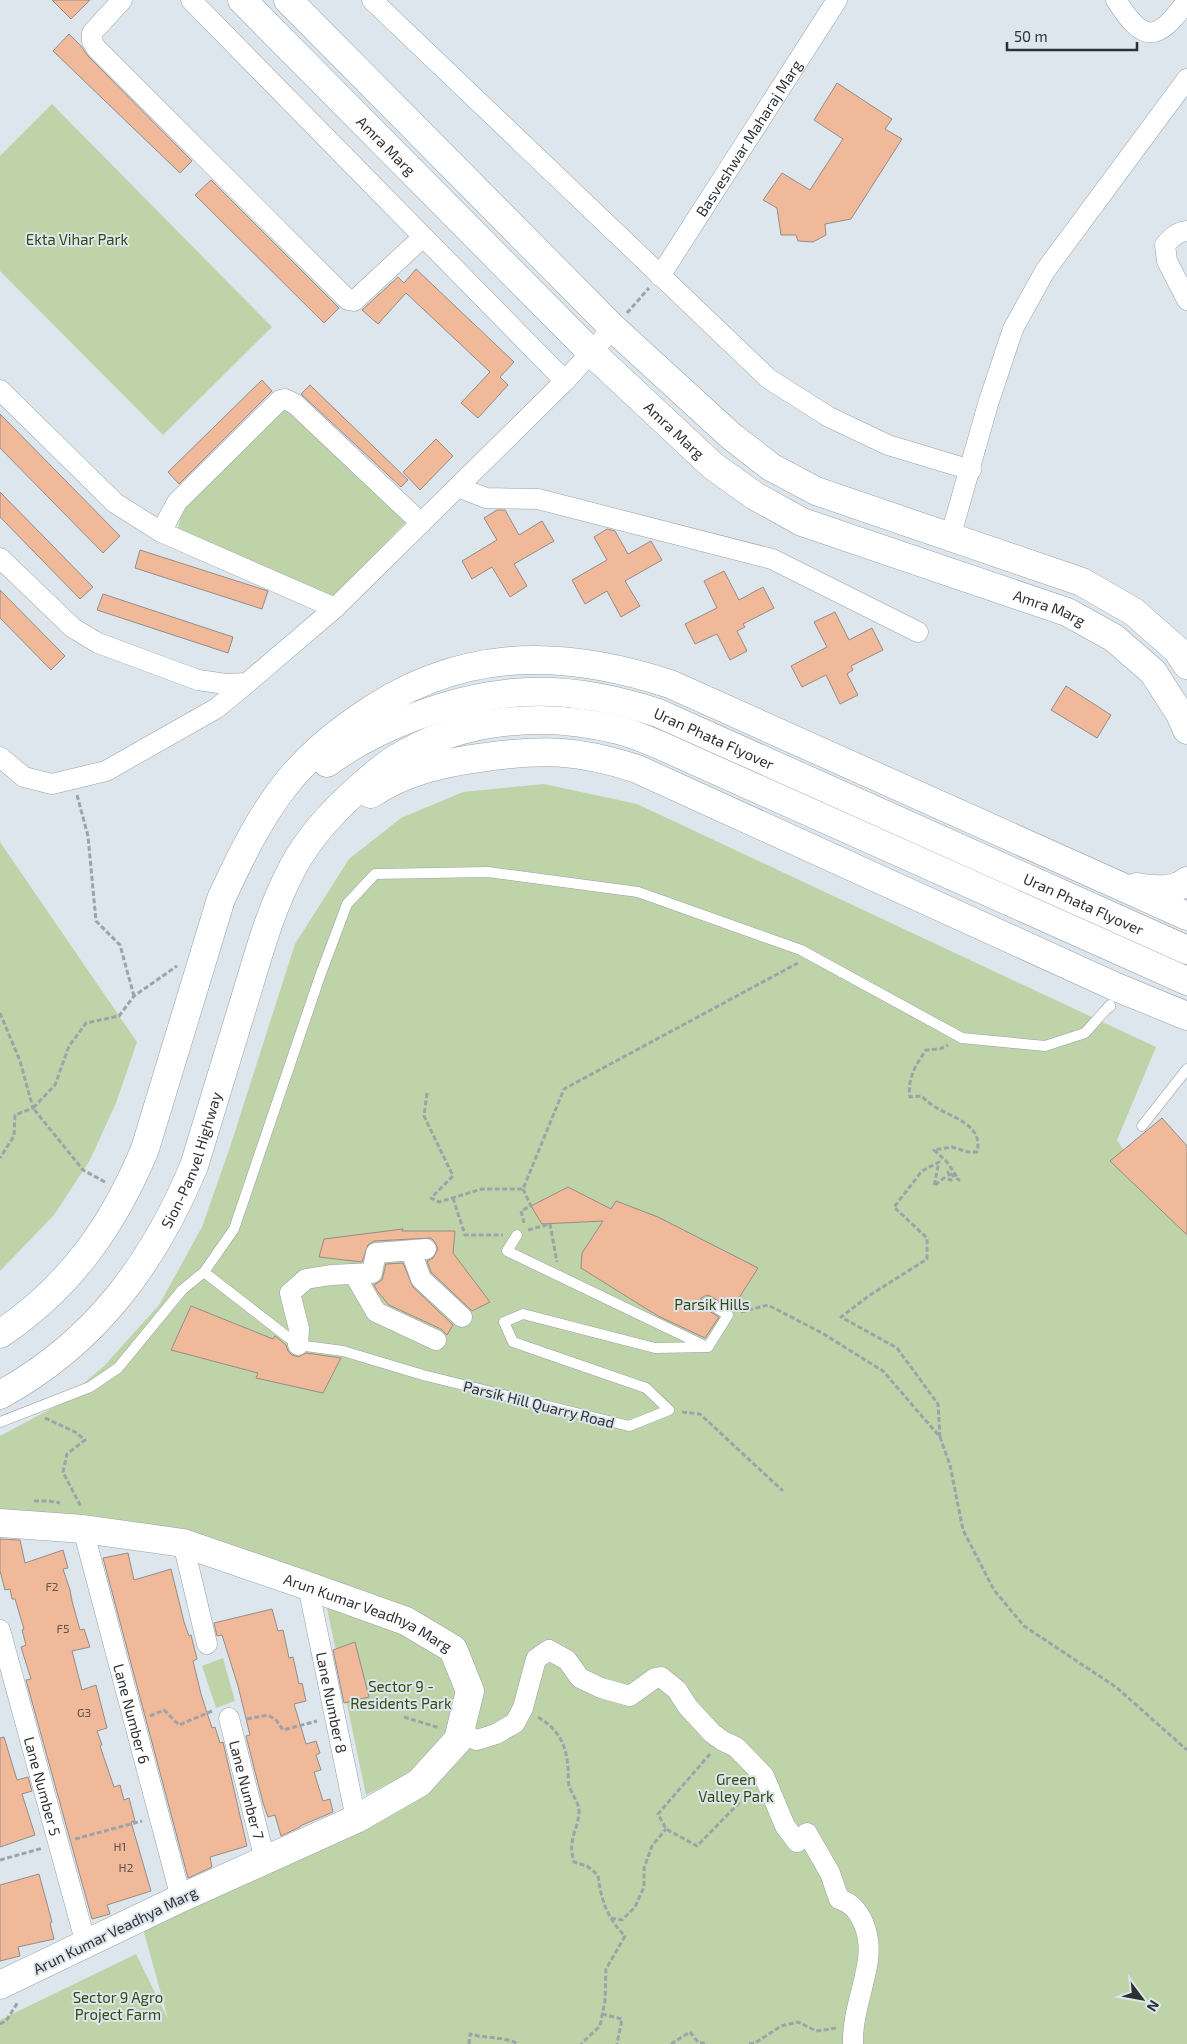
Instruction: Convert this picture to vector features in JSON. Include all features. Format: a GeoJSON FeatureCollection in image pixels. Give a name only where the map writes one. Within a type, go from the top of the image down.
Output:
{"type":"FeatureCollection","features":[{"type":"Feature","properties":{"kind":"main road","name":"Amra Marg"},"geometry":{"type":"LineString","coordinates":[[242,0],[591,352],[713,466],[755,496],[802,522],[1067,612],[1114,638],[1153,672],[1180,714],[1187,730]]}},
{"type":"Feature","properties":{"kind":"main road"},"geometry":{"type":"LineString","coordinates":[[288,0],[617,320],[731,436],[771,467],[816,492],[1082,582],[1134,612],[1177,650],[1187,665]]}},
{"type":"Feature","properties":{"kind":"main road"},"geometry":{"type":"LineString","coordinates":[[0,1334],[45,1299],[71,1273],[104,1230],[131,1183],[145,1149],[221,899],[268,808],[286,783],[337,733],[397,693],[461,669],[523,660],[567,661],[602,665],[670,684],[1187,916]]}},
{"type":"Feature","properties":{"kind":"main road","name":"Uran Phata Flyover"},"geometry":{"type":"LineString","coordinates":[[251,839],[273,811],[294,790],[347,748],[377,732],[468,699],[516,692],[564,692],[628,703],[658,713],[1187,950]]}},
{"type":"Feature","properties":{"kind":"main road","name":"Uran Phata Flyover"},"geometry":{"type":"LineString","coordinates":[[294,866],[310,841],[348,797],[393,760],[418,746],[474,727],[523,720],[562,720],[620,731],[675,752],[1187,981]]}},
{"type":"Feature","properties":{"kind":"main road"},"geometry":{"type":"LineString","coordinates":[[294,866],[313,843],[355,805],[378,789],[425,768],[453,761],[507,753],[542,751],[586,755],[636,769],[1116,987],[1187,1016]]}},
{"type":"Feature","properties":{"kind":"main road","name":"Sion-Panvel Highway"},"geometry":{"type":"LineString","coordinates":[[0,1395],[48,1364],[80,1337],[109,1308],[130,1282],[158,1241],[178,1205],[194,1166],[270,918],[294,866]]}},
{"type":"Feature","properties":{"kind":"main road"},"geometry":{"type":"LineString","coordinates":[[1117,884],[1167,889],[1183,885],[1187,882]]}},
{"type":"Feature","properties":{"kind":"main road","name":"Arun Kumar Veadhya Marg"},"geometry":{"type":"LineString","coordinates":[[0,1523],[79,1518],[183,1543],[406,1621],[454,1648],[470,1691],[458,1740],[418,1783],[356,1819],[181,1898],[0,1985]]}},
{"type":"Feature","properties":{"kind":"street"},"geometry":{"type":"LineString","coordinates":[[122,0],[92,33],[92,41],[96,48],[348,300],[354,301],[423,237]]}},
{"type":"Feature","properties":{"kind":"street"},"geometry":{"type":"LineString","coordinates":[[191,0],[565,381]]}},
{"type":"Feature","properties":{"kind":"street"},"geometry":{"type":"LineString","coordinates":[[372,0],[769,379],[829,417],[888,444],[971,470]]}},
{"type":"Feature","properties":{"kind":"street","name":"Basveshwar Maharaj Marg"},"geometry":{"type":"LineString","coordinates":[[660,276],[837,0]]}},
{"type":"Feature","properties":{"kind":"street"},"geometry":{"type":"LineString","coordinates":[[1116,0],[1127,18],[1141,30],[1149,32],[1160,30],[1184,11]]}},
{"type":"Feature","properties":{"kind":"street"},"geometry":{"type":"LineString","coordinates":[[950,538],[971,470],[988,404],[1013,328],[1045,270],[1187,79]]}},
{"type":"Feature","properties":{"kind":"street"},"geometry":{"type":"LineString","coordinates":[[1187,231],[1172,237],[1165,245],[1167,260],[1187,300]]}},
{"type":"Feature","properties":{"kind":"street"},"geometry":{"type":"LineString","coordinates":[[0,758],[24,777],[52,784],[106,771],[217,708],[334,608],[565,381],[617,320]]}},
{"type":"Feature","properties":{"kind":"street"},"geometry":{"type":"LineString","coordinates":[[0,390],[115,503],[161,532],[334,608]]}},
{"type":"Feature","properties":{"kind":"street"},"geometry":{"type":"LineString","coordinates":[[161,532],[178,502],[280,400],[285,399],[295,404],[421,523]]}},
{"type":"Feature","properties":{"kind":"street"},"geometry":{"type":"LineString","coordinates":[[458,487],[486,498],[538,498],[772,559],[918,632]]}},
{"type":"Feature","properties":{"kind":"street"},"geometry":{"type":"LineString","coordinates":[[0,558],[73,628],[98,643],[198,680],[226,684],[247,683]]}},
{"type":"Feature","properties":{"kind":"street"},"geometry":{"type":"LineString","coordinates":[[298,1346],[299,1329],[290,1293],[306,1279],[372,1273],[376,1253],[419,1250],[422,1279],[462,1317]]}},
{"type":"Feature","properties":{"kind":"street"},"geometry":{"type":"LineString","coordinates":[[354,1274],[376,1312],[436,1340]]}},
{"type":"Feature","properties":{"kind":"street","name":"Lane Number 6"},"geometry":{"type":"LineString","coordinates":[[79,1518],[181,1898]]}},
{"type":"Feature","properties":{"kind":"street"},"geometry":{"type":"LineString","coordinates":[[183,1543],[208,1644]]}},
{"type":"Feature","properties":{"kind":"street","name":"Lane Number 8"},"geometry":{"type":"LineString","coordinates":[[308,1586],[356,1819]]}},
{"type":"Feature","properties":{"kind":"street","name":"Lane Number 5"},"geometry":{"type":"LineString","coordinates":[[0,1630],[86,1944]]}},
{"type":"Feature","properties":{"kind":"street"},"geometry":{"type":"LineString","coordinates":[[460,1734],[477,1740],[496,1734],[515,1722],[523,1708],[536,1659],[548,1650],[567,1660],[580,1678],[601,1688],[630,1696],[655,1678],[662,1677],[677,1690],[688,1707],[719,1738],[736,1747],[764,1776],[786,1826],[797,1842],[807,1833],[830,1873],[839,1899],[849,1902],[861,1916],[866,1937],[868,1959],[858,2002],[853,2043]]}},
{"type":"Feature","properties":{"kind":"street","name":"Lane Number 7"},"geometry":{"type":"LineString","coordinates":[[226,1717],[265,1860]]}},
{"type":"Feature","properties":{"kind":"lane"},"geometry":{"type":"LineString","coordinates":[[0,1422],[90,1387],[118,1368],[182,1290],[204,1272],[234,1229],[347,904],[375,874],[488,872],[638,892],[801,950],[962,1038],[1045,1046],[1085,1033],[1110,1005],[1110,1007]]}},
{"type":"Feature","properties":{"kind":"lane"},"geometry":{"type":"LineString","coordinates":[[1142,1126],[1187,1069]]}},
{"type":"Feature","properties":{"kind":"lane"},"geometry":{"type":"LineString","coordinates":[[517,1235],[507,1251],[708,1347]]}},
{"type":"Feature","properties":{"kind":"lane"},"geometry":{"type":"LineString","coordinates":[[204,1272],[298,1346]]}},
{"type":"Feature","properties":{"kind":"lane"},"geometry":{"type":"LineString","coordinates":[[708,1302],[728,1315],[708,1347]]}},
{"type":"Feature","properties":{"kind":"lane"},"geometry":{"type":"LineString","coordinates":[[668,1410],[646,1388],[514,1342],[504,1322],[523,1314],[655,1348],[708,1347]]}},
{"type":"Feature","properties":{"kind":"lane","name":"Parsik Hill Quarry Road"},"geometry":{"type":"LineString","coordinates":[[298,1346],[343,1351],[423,1375],[629,1426],[668,1410]]}},
{"type":"Feature","properties":{"kind":"path"},"geometry":{"type":"LineString","coordinates":[[617,320],[625,316],[660,276]]}},
{"type":"Feature","properties":{"kind":"path"},"geometry":{"type":"LineString","coordinates":[[73,779],[88,836],[96,921],[120,945],[134,996]]}},
{"type":"Feature","properties":{"kind":"path"},"geometry":{"type":"LineString","coordinates":[[0,1158],[14,1136],[15,1115],[32,1108],[55,1085],[69,1046],[86,1023],[119,1016],[134,996],[207,945]]}},
{"type":"Feature","properties":{"kind":"path"},"geometry":{"type":"LineString","coordinates":[[556,1275],[557,1258],[550,1224],[525,1231],[521,1211],[531,1206],[523,1189],[564,1089],[812,956]]}},
{"type":"Feature","properties":{"kind":"path"},"geometry":{"type":"LineString","coordinates":[[0,1012],[20,1061],[32,1108],[83,1170]]}},
{"type":"Feature","properties":{"kind":"path"},"geometry":{"type":"LineString","coordinates":[[962,1038],[940,1049],[926,1050],[913,1069],[909,1088],[910,1097],[920,1096],[937,1108],[964,1121],[975,1133],[979,1146],[977,1152],[968,1152],[952,1147],[934,1150],[947,1162],[959,1180],[948,1172],[950,1180],[944,1178],[934,1186],[939,1162],[922,1171],[894,1207],[927,1238],[927,1259],[870,1295],[841,1318],[897,1348],[938,1404],[940,1437],[950,1465],[963,1530],[994,1590],[1024,1626],[1116,1687],[1187,1750]]}},
{"type":"Feature","properties":{"kind":"path"},"geometry":{"type":"LineString","coordinates":[[427,1093],[424,1116],[453,1176],[430,1198],[439,1202],[482,1189],[523,1189]]}},
{"type":"Feature","properties":{"kind":"path"},"geometry":{"type":"LineString","coordinates":[[453,1198],[465,1235],[517,1235]]}},
{"type":"Feature","properties":{"kind":"path"},"geometry":{"type":"LineString","coordinates":[[728,1315],[768,1305],[822,1333],[883,1371],[940,1437]]}},
{"type":"Feature","properties":{"kind":"path"},"geometry":{"type":"LineString","coordinates":[[34,1408],[39,1416],[75,1432],[85,1440],[67,1454],[63,1472],[82,1509],[79,1518]]}},
{"type":"Feature","properties":{"kind":"path"},"geometry":{"type":"LineString","coordinates":[[668,1410],[700,1414],[783,1491]]}},
{"type":"Feature","properties":{"kind":"path"},"geometry":{"type":"LineString","coordinates":[[30,1502],[49,1501],[66,1505]]}},
{"type":"Feature","properties":{"kind":"path"},"geometry":{"type":"LineString","coordinates":[[523,1708],[552,1726],[560,1737],[568,1768],[569,1786],[579,1804],[579,1816],[572,1835],[574,1862],[587,1866],[598,1875],[601,1896],[610,1918],[613,1924],[625,1936],[606,1969],[605,2001],[600,2026],[581,2044]]}},
{"type":"Feature","properties":{"kind":"path"},"geometry":{"type":"LineString","coordinates":[[134,1721],[164,1710],[179,1724],[226,1717],[268,1715],[276,1720],[283,1730],[335,1716]]}},
{"type":"Feature","properties":{"kind":"path"},"geometry":{"type":"LineString","coordinates":[[404,1717],[460,1734]]}},
{"type":"Feature","properties":{"kind":"path"},"geometry":{"type":"LineString","coordinates":[[719,1738],[707,1759],[658,1814],[666,1829],[697,1846],[741,1801]]}},
{"type":"Feature","properties":{"kind":"path"},"geometry":{"type":"LineString","coordinates":[[0,1860],[159,1816]]}},
{"type":"Feature","properties":{"kind":"path"},"geometry":{"type":"LineString","coordinates":[[610,1918],[622,1920],[635,1906],[644,1887],[644,1868],[652,1846],[666,1829]]}},
{"type":"Feature","properties":{"kind":"path"},"geometry":{"type":"LineString","coordinates":[[602,2014],[622,2019],[617,2044]]}},
{"type":"Feature","properties":{"kind":"path"},"geometry":{"type":"LineString","coordinates":[[749,2044],[755,2043],[781,2026],[798,2022],[816,2031],[836,2028],[853,2043]]}},
{"type":"Feature","properties":{"kind":"path"},"geometry":{"type":"LineString","coordinates":[[671,2044],[690,2032],[698,2042],[708,2044]]}},
{"type":"Feature","properties":{"kind":"path"},"geometry":{"type":"LineString","coordinates":[[469,2044],[470,2034],[482,2038],[510,2040],[518,2044]]}},
{"type":"Feature","properties":{"kind":"green space","name":"Ekta Vihar Park"},"geometry":{"type":"Polygon","coordinates":[[[52,104],[272,327],[163,435],[0,271],[0,156],[52,104]]]}},
{"type":"Feature","properties":{"kind":"green space"},"geometry":{"type":"Polygon","coordinates":[[[284,404],[409,519],[332,598],[178,528],[183,507],[284,404]]]}},
{"type":"Feature","properties":{"kind":"green space","name":"Parsik Hills"},"geometry":{"type":"Polygon","coordinates":[[[544,784],[637,804],[1156,1047],[1117,1140],[1161,1206],[1187,1225],[1187,2044],[0,2044],[0,2020],[136,1954],[168,2019],[143,1929],[361,1828],[425,1790],[468,1744],[479,1696],[453,1673],[459,1696],[450,1733],[420,1765],[400,1778],[366,1795],[327,1608],[388,1627],[304,1575],[186,1536],[82,1518],[0,1511],[0,1436],[58,1405],[104,1366],[159,1305],[202,1227],[231,1144],[295,944],[349,859],[401,818],[463,792],[544,784]]]}},
{"type":"Feature","properties":{"kind":"green space"},"geometry":{"type":"Polygon","coordinates":[[[0,842],[137,1042],[116,1103],[90,1160],[54,1215],[0,1271],[0,842]]]}},
{"type":"Feature","properties":{"kind":"green space"},"geometry":{"type":"Polygon","coordinates":[[[223,1658],[235,1701],[216,1708],[202,1666],[223,1658]]]}},
{"type":"Feature","properties":{"kind":"building"},"geometry":{"type":"Polygon","coordinates":[[[52,0],[90,0],[71,19],[52,0]]]}},
{"type":"Feature","properties":{"kind":"building"},"geometry":{"type":"Polygon","coordinates":[[[69,34],[88,56],[192,161],[180,173],[53,51],[69,34]]]}},
{"type":"Feature","properties":{"kind":"building"},"geometry":{"type":"Polygon","coordinates":[[[837,83],[892,119],[885,129],[902,139],[851,219],[825,224],[826,235],[813,242],[798,241],[796,235],[781,235],[777,208],[763,200],[782,173],[810,190],[843,139],[814,120],[837,83]]]}},
{"type":"Feature","properties":{"kind":"building"},"geometry":{"type":"Polygon","coordinates":[[[211,180],[339,308],[324,323],[195,195],[211,180]]]}},
{"type":"Feature","properties":{"kind":"building"},"geometry":{"type":"Polygon","coordinates":[[[416,269],[514,362],[500,377],[508,385],[478,418],[461,403],[490,372],[406,293],[378,324],[362,310],[398,277],[404,283],[416,269]]]}},
{"type":"Feature","properties":{"kind":"building"},"geometry":{"type":"Polygon","coordinates":[[[262,380],[272,391],[179,484],[168,472],[262,380]]]}},
{"type":"Feature","properties":{"kind":"building"},"geometry":{"type":"Polygon","coordinates":[[[310,385],[408,480],[401,487],[301,394],[310,385]]]}},
{"type":"Feature","properties":{"kind":"building"},"geometry":{"type":"Polygon","coordinates":[[[0,414],[120,536],[103,553],[0,448],[0,414]]]}},
{"type":"Feature","properties":{"kind":"building"},"geometry":{"type":"Polygon","coordinates":[[[436,439],[453,456],[420,490],[403,472],[436,439]]]}},
{"type":"Feature","properties":{"kind":"building"},"geometry":{"type":"Polygon","coordinates":[[[0,492],[93,587],[80,599],[0,517],[0,492]]]}},
{"type":"Feature","properties":{"kind":"building"},"geometry":{"type":"Polygon","coordinates":[[[497,510],[505,510],[519,535],[542,521],[554,541],[514,564],[527,586],[510,597],[492,567],[472,579],[462,561],[497,540],[484,518],[497,510]]]}},
{"type":"Feature","properties":{"kind":"building"},"geometry":{"type":"Polygon","coordinates":[[[607,529],[615,531],[628,554],[651,541],[662,560],[625,581],[640,606],[621,617],[607,591],[585,604],[572,580],[607,560],[594,537],[607,529]]]}},
{"type":"Feature","properties":{"kind":"building"},"geometry":{"type":"Polygon","coordinates":[[[140,550],[268,591],[262,609],[135,568],[140,550]]]}},
{"type":"Feature","properties":{"kind":"building"},"geometry":{"type":"Polygon","coordinates":[[[724,571],[739,600],[763,587],[774,608],[743,624],[745,627],[737,631],[747,651],[730,660],[717,634],[695,644],[685,624],[717,608],[704,581],[724,571]]]}},
{"type":"Feature","properties":{"kind":"building"},"geometry":{"type":"Polygon","coordinates":[[[0,590],[65,656],[51,670],[0,618],[0,590]]]}},
{"type":"Feature","properties":{"kind":"building"},"geometry":{"type":"Polygon","coordinates":[[[103,594],[233,637],[228,653],[97,610],[103,594]]]}},
{"type":"Feature","properties":{"kind":"building"},"geometry":{"type":"Polygon","coordinates":[[[835,612],[849,640],[872,628],[883,650],[851,666],[853,670],[847,674],[858,695],[840,704],[826,675],[802,687],[791,666],[827,647],[814,622],[835,612]]]}},
{"type":"Feature","properties":{"kind":"building"},"geometry":{"type":"Polygon","coordinates":[[[1066,686],[1111,715],[1097,738],[1051,710],[1066,686]]]}},
{"type":"Feature","properties":{"kind":"building"},"geometry":{"type":"Polygon","coordinates":[[[1162,1118],[1187,1146],[1187,1235],[1110,1161],[1162,1118]]]}},
{"type":"Feature","properties":{"kind":"building"},"geometry":{"type":"Polygon","coordinates":[[[568,1187],[611,1209],[616,1201],[658,1217],[758,1268],[732,1309],[710,1296],[707,1295],[701,1298],[701,1306],[719,1317],[705,1338],[658,1316],[581,1268],[582,1253],[603,1221],[542,1224],[531,1206],[568,1187]]]}},
{"type":"Feature","properties":{"kind":"building"},"geometry":{"type":"Polygon","coordinates":[[[403,1229],[402,1231],[455,1231],[453,1253],[490,1302],[472,1311],[431,1272],[427,1261],[433,1258],[438,1249],[431,1238],[374,1241],[368,1245],[362,1262],[319,1257],[324,1239],[403,1229]]]}},
{"type":"Feature","properties":{"kind":"building"},"geometry":{"type":"Polygon","coordinates":[[[403,1263],[413,1287],[453,1325],[447,1335],[441,1329],[389,1305],[378,1292],[374,1285],[382,1280],[386,1264],[403,1263]]]}},
{"type":"Feature","properties":{"kind":"building"},"geometry":{"type":"Polygon","coordinates":[[[191,1306],[273,1339],[275,1336],[286,1345],[292,1355],[298,1357],[306,1353],[341,1358],[323,1393],[256,1378],[258,1373],[171,1350],[191,1306]]]}},
{"type":"Feature","properties":{"kind":"building"},"geometry":{"type":"Polygon","coordinates":[[[0,1539],[20,1540],[25,1563],[63,1550],[68,1568],[63,1569],[80,1630],[84,1629],[90,1647],[72,1651],[82,1690],[96,1685],[107,1728],[97,1731],[102,1745],[100,1746],[114,1787],[120,1785],[124,1800],[129,1798],[135,1821],[131,1822],[151,1891],[107,1905],[110,1914],[92,1919],[26,1680],[31,1679],[21,1647],[26,1645],[22,1630],[24,1629],[15,1599],[12,1599],[10,1589],[5,1590],[0,1571],[0,1539]]]}},
{"type":"Feature","properties":{"kind":"building"},"geometry":{"type":"Polygon","coordinates":[[[128,1553],[134,1580],[171,1569],[184,1622],[189,1636],[191,1635],[197,1659],[193,1661],[201,1694],[212,1728],[215,1727],[220,1743],[223,1742],[247,1846],[210,1857],[212,1867],[188,1878],[103,1558],[128,1553]]]}},
{"type":"Feature","properties":{"kind":"building"},"geometry":{"type":"Polygon","coordinates":[[[272,1609],[278,1631],[283,1630],[289,1658],[293,1657],[299,1684],[302,1683],[306,1701],[294,1704],[306,1744],[316,1741],[320,1753],[316,1755],[321,1770],[314,1772],[323,1801],[330,1799],[333,1812],[281,1836],[275,1815],[268,1817],[263,1803],[246,1736],[250,1735],[238,1686],[222,1635],[217,1636],[214,1623],[272,1609]]]}},
{"type":"Feature","properties":{"kind":"building"},"geometry":{"type":"Polygon","coordinates":[[[355,1642],[369,1697],[344,1703],[333,1650],[355,1642]]]}},
{"type":"Feature","properties":{"kind":"building"},"geometry":{"type":"Polygon","coordinates":[[[4,1737],[17,1780],[28,1777],[32,1791],[22,1794],[35,1835],[0,1847],[0,1738],[4,1737]]]}},
{"type":"Feature","properties":{"kind":"building"},"geometry":{"type":"Polygon","coordinates":[[[39,1874],[52,1922],[50,1923],[54,1939],[18,1947],[20,1956],[0,1961],[0,1885],[39,1874]]]}},
{"type":"Feature","properties":{"kind":"park label","name":"Sector 9 - Residents Park"},"geometry":{"type":"Point","coordinates":[401,1694]}},
{"type":"Feature","properties":{"kind":"park label","name":"Green Valley Park"},"geometry":{"type":"Point","coordinates":[736,1788]}},
{"type":"Feature","properties":{"kind":"park label","name":"Sector 9 Agro Project Farm"},"geometry":{"type":"Point","coordinates":[118,2006]}}]}
